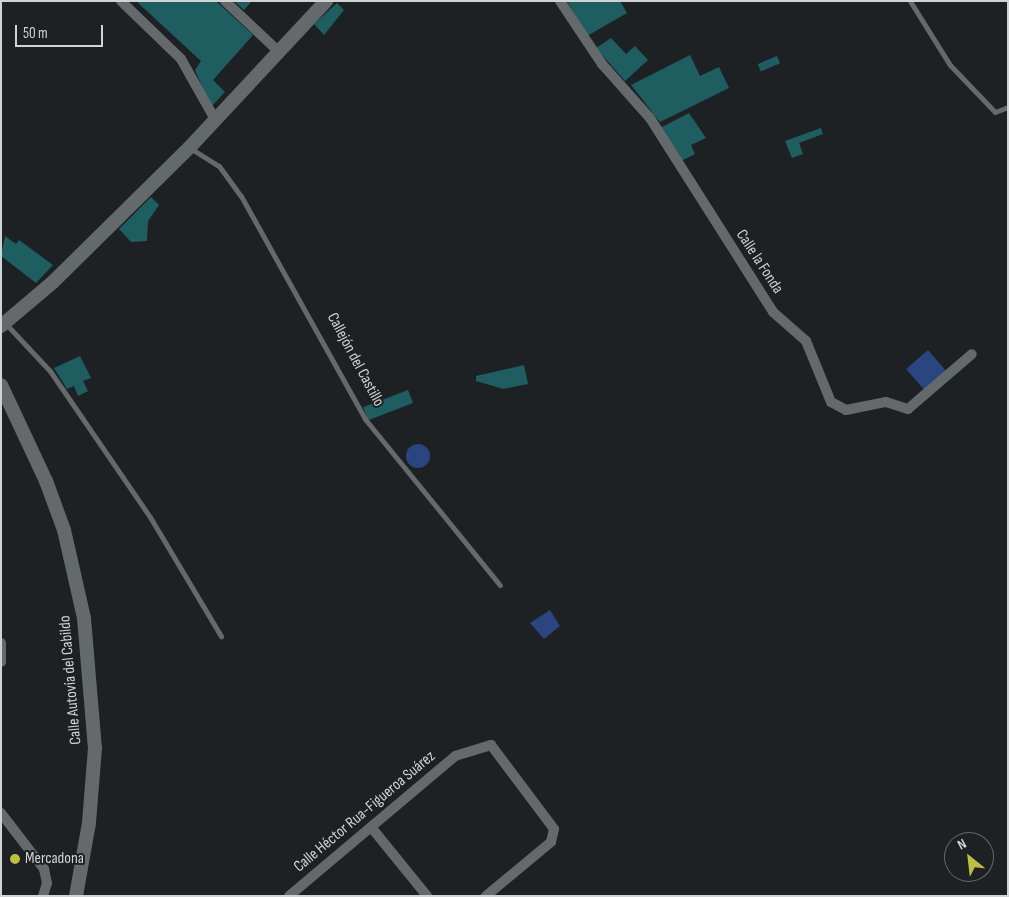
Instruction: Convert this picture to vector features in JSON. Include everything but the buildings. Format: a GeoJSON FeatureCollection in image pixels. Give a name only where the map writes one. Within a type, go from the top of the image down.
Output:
{"type":"FeatureCollection","features":[{"type":"Feature","properties":{"kind":"main road"},"geometry":{"type":"LineString","coordinates":[[3,325],[216,121],[277,50],[326,1]]}},
{"type":"Feature","properties":{"kind":"main road","name":"Calle Autovía del Cabildo"},"geometry":{"type":"LineString","coordinates":[[1,385],[49,489],[84,618],[95,748],[90,823],[76,896]]}},
{"type":"Feature","properties":{"kind":"street"},"geometry":{"type":"LineString","coordinates":[[121,1],[176,53],[216,121]]}},
{"type":"Feature","properties":{"kind":"street"},"geometry":{"type":"LineString","coordinates":[[225,1],[277,50]]}},
{"type":"Feature","properties":{"kind":"street","name":"Calle la Fonda"},"geometry":{"type":"LineString","coordinates":[[560,1],[602,64],[650,118],[773,312],[806,342],[831,402],[846,410],[886,402],[908,409],[972,354]]}},
{"type":"Feature","properties":{"kind":"street"},"geometry":{"type":"LineString","coordinates":[[1,662],[3,645]]}},
{"type":"Feature","properties":{"kind":"street","name":"Calle Héctor Rua-Figueroa Suárez"},"geometry":{"type":"LineString","coordinates":[[289,896],[455,756],[480,752],[491,745],[554,829],[551,842],[486,896]]}},
{"type":"Feature","properties":{"kind":"street"},"geometry":{"type":"LineString","coordinates":[[1,813],[44,869],[47,883],[43,896]]}},
{"type":"Feature","properties":{"kind":"street"},"geometry":{"type":"LineString","coordinates":[[371,827],[427,896]]}},
{"type":"Feature","properties":{"kind":"lane"},"geometry":{"type":"LineString","coordinates":[[910,1],[950,65],[995,112],[1008,107]]}},
{"type":"Feature","properties":{"kind":"lane","name":"Callejón del Castillo"},"geometry":{"type":"LineString","coordinates":[[189,148],[219,166],[241,196],[365,419],[500,585]]}},
{"type":"Feature","properties":{"kind":"lane"},"geometry":{"type":"LineString","coordinates":[[3,325],[50,370],[150,517],[220,636]]}},
{"type":"Feature","properties":{"kind":"water"},"geometry":{"type":"Polygon","coordinates":[[[928,350],[946,371],[924,390],[906,369],[928,350]]]}},
{"type":"Feature","properties":{"kind":"water"},"geometry":{"type":"Polygon","coordinates":[[[418,444],[427,447],[430,456],[427,465],[418,468],[409,465],[406,456],[409,447],[418,444]]]}},
{"type":"Feature","properties":{"kind":"water"},"geometry":{"type":"Polygon","coordinates":[[[550,610],[560,626],[544,639],[530,623],[550,610]]]}},
{"type":"Feature","properties":{"kind":"place","name":"Mercadona"},"geometry":{"type":"Point","coordinates":[15,859]}}]}
